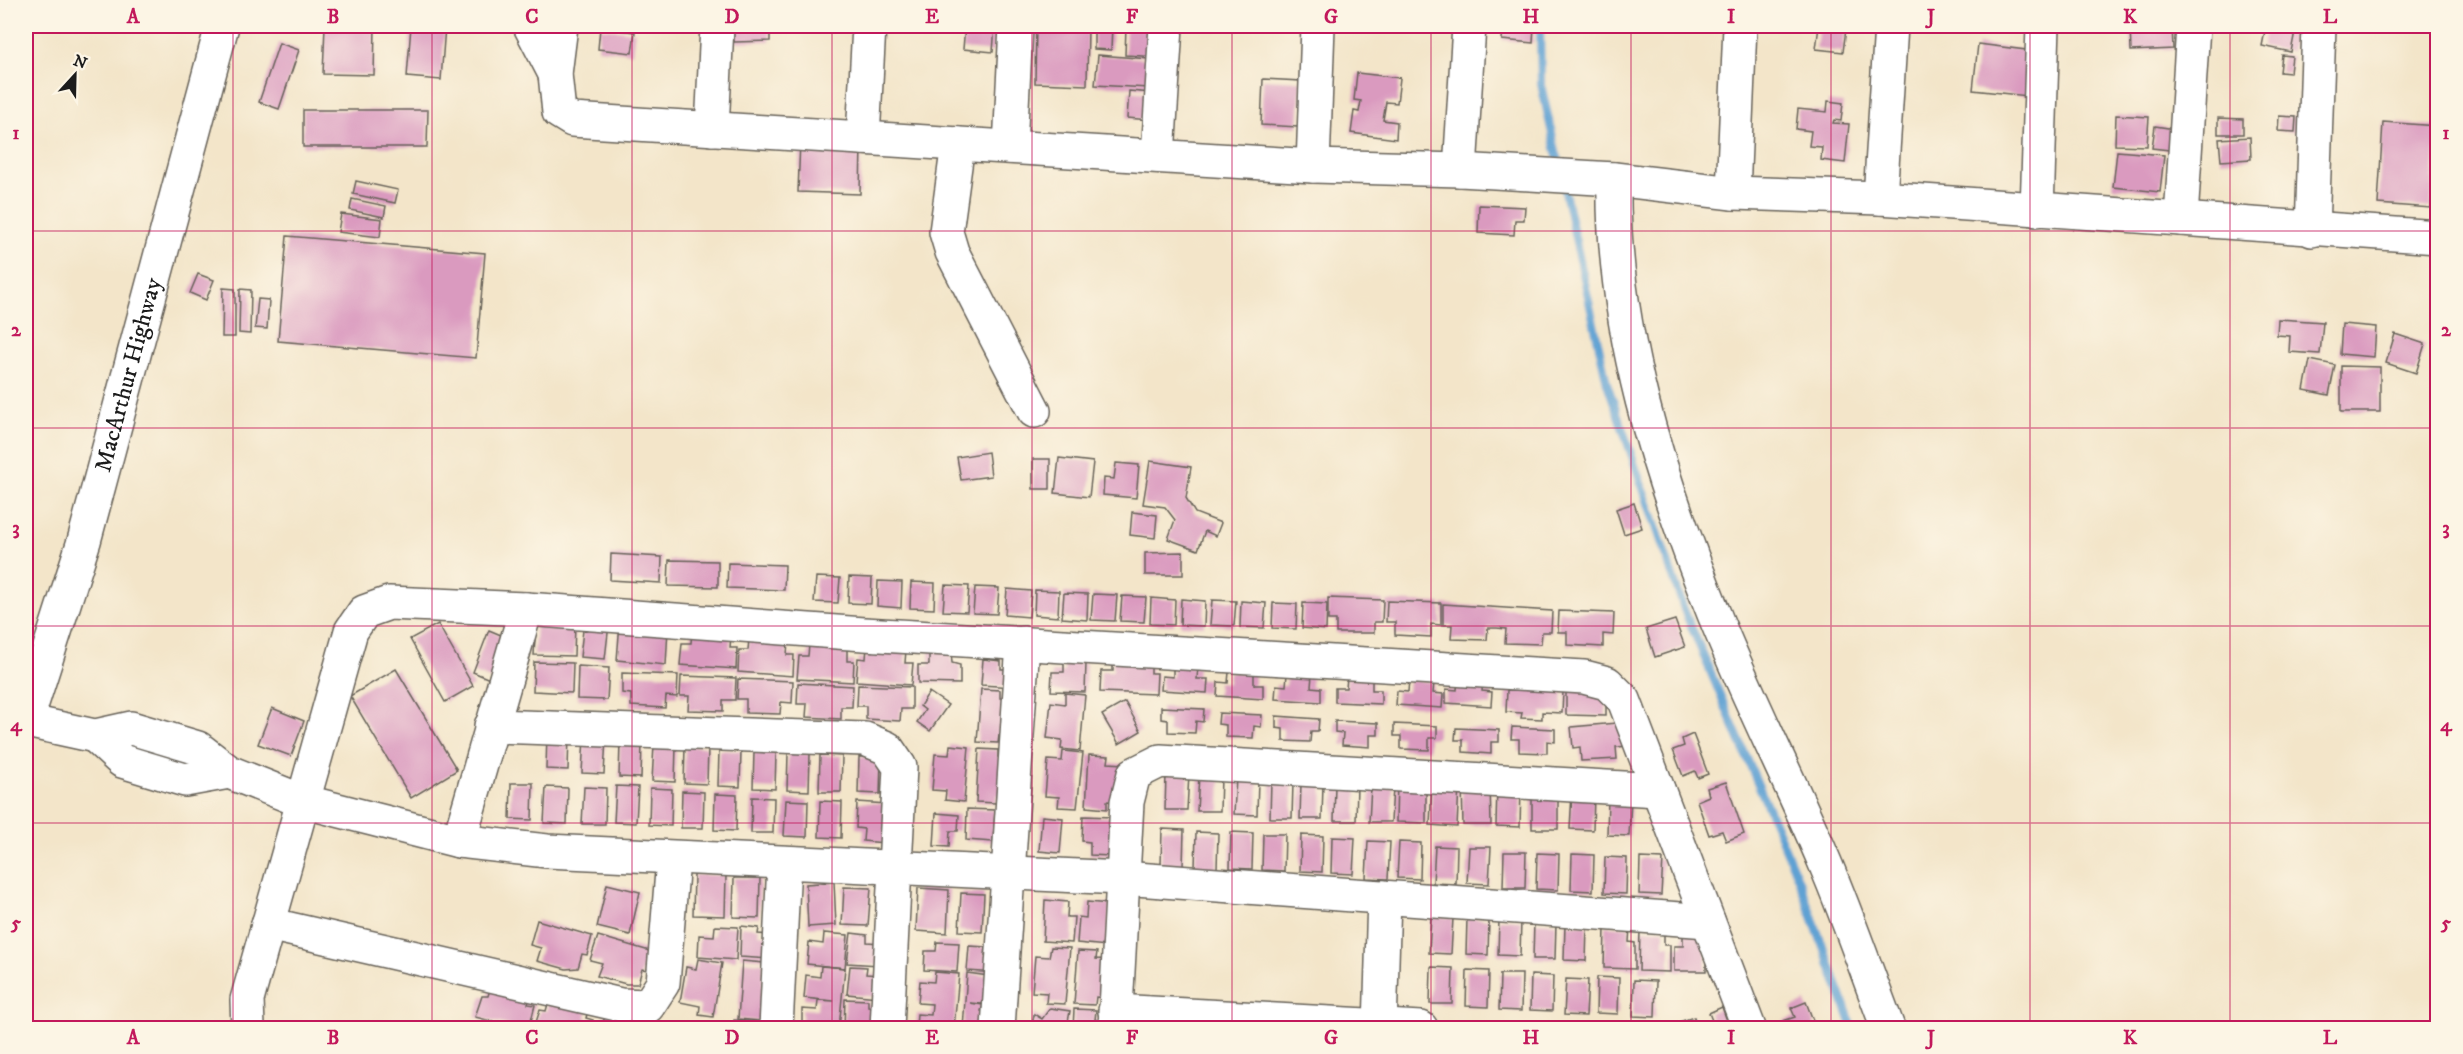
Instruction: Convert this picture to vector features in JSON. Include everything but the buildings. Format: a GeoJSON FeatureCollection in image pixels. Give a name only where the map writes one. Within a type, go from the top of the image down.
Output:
{"type":"FeatureCollection","features":[{"type":"Feature","properties":{"kind":"main road","name":"MacArthur Highway"},"geometry":{"type":"LineString","coordinates":[[26,721],[84,542],[222,26]]}},
{"type":"Feature","properties":{"kind":"main road"},"geometry":{"type":"LineString","coordinates":[[530,26],[555,74]]}},
{"type":"Feature","properties":{"kind":"main road"},"geometry":{"type":"LineString","coordinates":[[561,26],[555,74],[559,112],[572,120],[1313,166],[1460,170],[1614,179],[1733,193],[1880,198],[2312,230],[2438,237]]}},
{"type":"Feature","properties":{"kind":"main road"},"geometry":{"type":"LineString","coordinates":[[712,129],[717,26]]}},
{"type":"Feature","properties":{"kind":"main road"},"geometry":{"type":"LineString","coordinates":[[863,138],[869,26]]}},
{"type":"Feature","properties":{"kind":"main road"},"geometry":{"type":"LineString","coordinates":[[1010,147],[1016,26]]}},
{"type":"Feature","properties":{"kind":"main road"},"geometry":{"type":"LineString","coordinates":[[1158,156],[1166,26]]}},
{"type":"Feature","properties":{"kind":"main road"},"geometry":{"type":"LineString","coordinates":[[1313,166],[1318,26]]}},
{"type":"Feature","properties":{"kind":"main road"},"geometry":{"type":"LineString","coordinates":[[1460,170],[1469,26]]}},
{"type":"Feature","properties":{"kind":"main road"},"geometry":{"type":"LineString","coordinates":[[1733,193],[1740,26]]}},
{"type":"Feature","properties":{"kind":"main road"},"geometry":{"type":"LineString","coordinates":[[1880,198],[1891,26]]}},
{"type":"Feature","properties":{"kind":"main road"},"geometry":{"type":"LineString","coordinates":[[2037,210],[2043,26]]}},
{"type":"Feature","properties":{"kind":"main road"},"geometry":{"type":"LineString","coordinates":[[2181,219],[2193,26]]}},
{"type":"Feature","properties":{"kind":"main road"},"geometry":{"type":"LineString","coordinates":[[2312,230],[2319,26]]}},
{"type":"Feature","properties":{"kind":"main road"},"geometry":{"type":"LineString","coordinates":[[957,144],[946,232],[952,252],[1034,411]]}},
{"type":"Feature","properties":{"kind":"main road"},"geometry":{"type":"LineString","coordinates":[[1614,179],[1613,219],[1620,300],[1652,442],[1714,615],[1826,864],[1888,1029]]}},
{"type":"Feature","properties":{"kind":"main road"},"geometry":{"type":"LineString","coordinates":[[248,1029],[247,1000],[351,631],[364,612],[389,603],[526,609],[864,634],[1584,677],[1607,683],[1624,700],[1749,1029]]}},
{"type":"Feature","properties":{"kind":"main road"},"geometry":{"type":"LineString","coordinates":[[459,841],[526,609]]}},
{"type":"Feature","properties":{"kind":"main road"},"geometry":{"type":"LineString","coordinates":[[998,1029],[1023,643]]}},
{"type":"Feature","properties":{"kind":"main road"},"geometry":{"type":"LineString","coordinates":[[26,721],[95,736],[131,728],[163,736],[198,748],[229,772],[302,801],[459,841],[547,851],[673,859],[1122,878],[1708,921]]}},
{"type":"Feature","properties":{"kind":"main road"},"geometry":{"type":"LineString","coordinates":[[491,726],[865,739],[887,748],[900,767],[897,867],[887,1029]]}},
{"type":"Feature","properties":{"kind":"main road"},"geometry":{"type":"LineString","coordinates":[[1421,1029],[1115,1020],[1127,802],[1134,774],[1160,761],[1658,790]]}},
{"type":"Feature","properties":{"kind":"main road"},"geometry":{"type":"LineString","coordinates":[[268,924],[621,1005],[648,1006],[663,983],[673,859]]}},
{"type":"Feature","properties":{"kind":"main road"},"geometry":{"type":"LineString","coordinates":[[776,1029],[784,863]]}},
{"type":"Feature","properties":{"kind":"main road"},"geometry":{"type":"LineString","coordinates":[[1381,1027],[1384,897]]}},
{"type":"Feature","properties":{"kind":"waterway"},"geometry":{"type":"LineString","coordinates":[[1540,26],[1541,84],[1560,170]]}},
{"type":"Feature","properties":{"kind":"waterway"},"geometry":{"type":"LineString","coordinates":[[1563,183],[1607,383],[1685,612],[1799,881],[1853,1028]]}}]}
